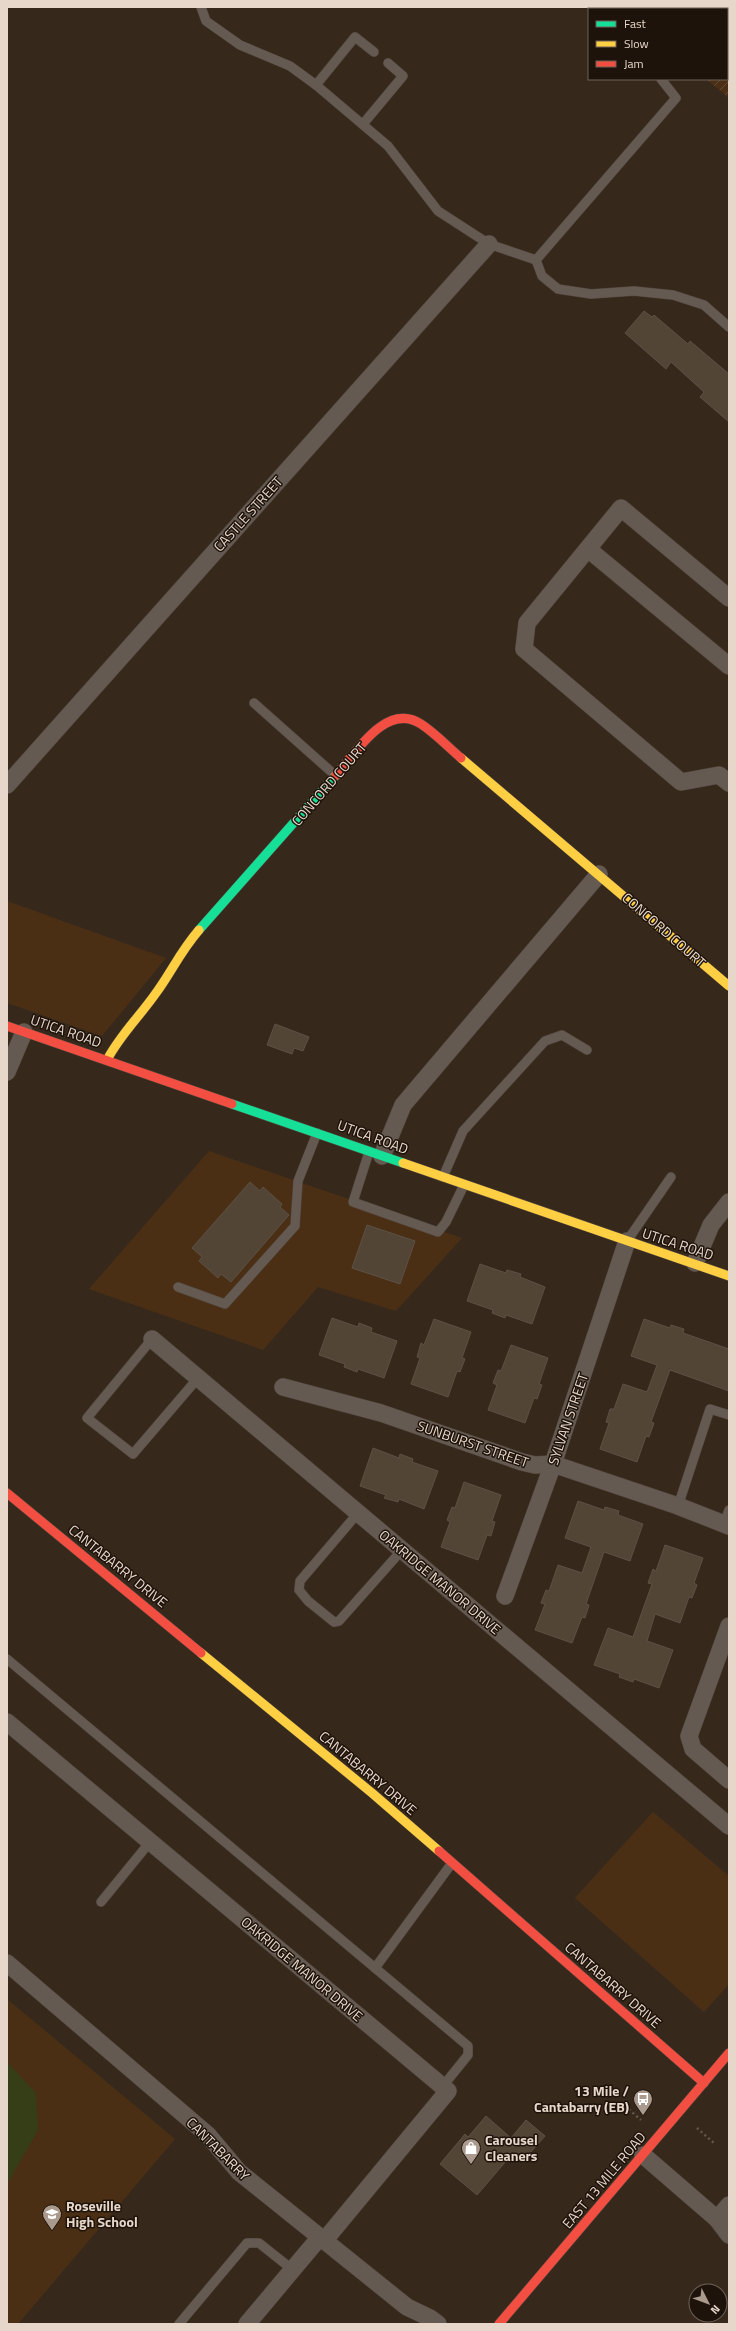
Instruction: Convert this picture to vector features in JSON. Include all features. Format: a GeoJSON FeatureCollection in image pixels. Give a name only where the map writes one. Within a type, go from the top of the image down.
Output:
{"type":"FeatureCollection","features":[{"type":"Feature","properties":{"kind":"street","name":"CASTLE STREET"},"geometry":{"type":"LineString","coordinates":[[7,785],[489,244]]}},
{"type":"Feature","properties":{"kind":"street"},"geometry":{"type":"LineString","coordinates":[[729,598],[621,508],[527,622],[524,649],[681,782],[719,775],[729,783]]}},
{"type":"Feature","properties":{"kind":"street"},"geometry":{"type":"LineString","coordinates":[[588,549],[729,666]]}},
{"type":"Feature","properties":{"kind":"street","name":"CONCORD COURT"},"geometry":{"type":"LineString","coordinates":[[107,1060],[115,1044],[156,993],[182,949],[384,721],[394,717],[410,719],[420,723],[729,986]]}},
{"type":"Feature","properties":{"kind":"street"},"geometry":{"type":"LineString","coordinates":[[376,1154],[403,1105],[599,874]]}},
{"type":"Feature","properties":{"kind":"street","name":"UTICA ROAD"},"geometry":{"type":"LineString","coordinates":[[7,1026],[318,1132],[376,1154],[627,1241],[695,1264],[728,1273]]}},
{"type":"Feature","properties":{"kind":"street"},"geometry":{"type":"LineString","coordinates":[[7,1072],[24,1032]]}},
{"type":"Feature","properties":{"kind":"street"},"geometry":{"type":"LineString","coordinates":[[695,1264],[711,1225],[729,1202]]}},
{"type":"Feature","properties":{"kind":"street","name":"SYLVAN STREET"},"geometry":{"type":"LineString","coordinates":[[505,1596],[553,1464],[627,1241]]}},
{"type":"Feature","properties":{"kind":"street","name":"OAKRIDGE MANOR DRIVE"},"geometry":{"type":"LineString","coordinates":[[152,1339],[729,1826]]}},
{"type":"Feature","properties":{"kind":"street","name":"SUNBURST STREET"},"geometry":{"type":"LineString","coordinates":[[283,1387],[381,1413],[522,1462],[535,1465],[553,1464],[678,1506],[727,1520]]}},
{"type":"Feature","properties":{"kind":"street","name":"CANTABARRY DRIVE"},"geometry":{"type":"LineString","coordinates":[[7,1493],[366,1788],[704,2083]]}},
{"type":"Feature","properties":{"kind":"street"},"geometry":{"type":"LineString","coordinates":[[729,1626],[689,1736],[693,1749],[729,1780]]}},
{"type":"Feature","properties":{"kind":"street","name":"OAKRIDGE MANOR DRIVE"},"geometry":{"type":"LineString","coordinates":[[7,1722],[443,2086]]}},
{"type":"Feature","properties":{"kind":"street","name":"CANTABARRY"},"geometry":{"type":"LineString","coordinates":[[7,1963],[208,2135],[239,2172],[407,2307],[430,2318],[438,2324]]}},
{"type":"Feature","properties":{"kind":"street","name":"EAST 13 MILE ROAD"},"geometry":{"type":"LineString","coordinates":[[499,2324],[729,2053]]}},
{"type":"Feature","properties":{"kind":"street"},"geometry":{"type":"LineString","coordinates":[[247,2324],[293,2270],[322,2239],[448,2091],[443,2086]]}},
{"type":"Feature","properties":{"kind":"street"},"geometry":{"type":"LineString","coordinates":[[643,2155],[717,2219],[729,2235]]}},
{"type":"Feature","properties":{"kind":"street"},"geometry":{"type":"LineString","coordinates":[[717,2219],[729,2205]]}},
{"type":"Feature","properties":{"kind":"lane"},"geometry":{"type":"LineString","coordinates":[[201,7],[206,21],[240,45],[290,66],[316,85],[388,146],[438,212],[489,244],[536,260]]}},
{"type":"Feature","properties":{"kind":"lane"},"geometry":{"type":"LineString","coordinates":[[316,85],[355,37],[374,52]]}},
{"type":"Feature","properties":{"kind":"lane"},"geometry":{"type":"LineString","coordinates":[[362,124],[403,76],[388,63]]}},
{"type":"Feature","properties":{"kind":"lane"},"geometry":{"type":"LineString","coordinates":[[536,260],[676,98],[663,80]]}},
{"type":"Feature","properties":{"kind":"lane"},"geometry":{"type":"LineString","coordinates":[[536,260],[542,276],[558,289],[591,294],[634,291],[673,295],[704,305],[729,327]]}},
{"type":"Feature","properties":{"kind":"lane"},"geometry":{"type":"LineString","coordinates":[[254,703],[336,776]]}},
{"type":"Feature","properties":{"kind":"lane"},"geometry":{"type":"LineString","coordinates":[[443,1177],[463,1131],[545,1041],[562,1035],[588,1050]]}},
{"type":"Feature","properties":{"kind":"lane"},"geometry":{"type":"LineString","coordinates":[[178,1287],[225,1304],[295,1226],[298,1181],[318,1132]]}},
{"type":"Feature","properties":{"kind":"lane"},"geometry":{"type":"LineString","coordinates":[[376,1154],[353,1202],[438,1232],[446,1222],[464,1185]]}},
{"type":"Feature","properties":{"kind":"lane"},"geometry":{"type":"LineString","coordinates":[[627,1241],[671,1178]]}},
{"type":"Feature","properties":{"kind":"lane"},"geometry":{"type":"LineString","coordinates":[[152,1339],[87,1418],[133,1454],[198,1378]]}},
{"type":"Feature","properties":{"kind":"lane"},"geometry":{"type":"LineString","coordinates":[[678,1506],[710,1409],[729,1415]]}},
{"type":"Feature","properties":{"kind":"lane"},"geometry":{"type":"LineString","coordinates":[[358,1513],[300,1581],[299,1590],[308,1601],[334,1622],[340,1621],[402,1550]]}},
{"type":"Feature","properties":{"kind":"lane"},"geometry":{"type":"LineString","coordinates":[[7,1659],[468,2046],[468,2055],[443,2086]]}},
{"type":"Feature","properties":{"kind":"lane"},"geometry":{"type":"LineString","coordinates":[[101,1902],[150,1842]]}},
{"type":"Feature","properties":{"kind":"lane"},"geometry":{"type":"LineString","coordinates":[[376,1968],[452,1862]]}},
{"type":"Feature","properties":{"kind":"lane"},"geometry":{"type":"LineString","coordinates":[[179,2324],[248,2243],[259,2243],[293,2270]]}},
{"type":"Feature","properties":{"kind":"path"},"geometry":{"type":"LineString","coordinates":[[625,2106],[641,2120]]}},
{"type":"Feature","properties":{"kind":"path"},"geometry":{"type":"LineString","coordinates":[[697,2128],[715,2144]]}},
{"type":"Feature","properties":{"kind":"shaded area"},"geometry":{"type":"Polygon","coordinates":[[[620,7],[729,7],[729,98],[707,80],[728,80],[728,8],[620,7]]]}},
{"type":"Feature","properties":{"kind":"shaded area"},"geometry":{"type":"Polygon","coordinates":[[[7,901],[166,958],[102,1036],[7,1003],[7,901]]]}},
{"type":"Feature","properties":{"kind":"shaded area"},"geometry":{"type":"Polygon","coordinates":[[[209,1151],[462,1238],[396,1311],[318,1287],[263,1350],[89,1289],[209,1151]]]}},
{"type":"Feature","properties":{"kind":"shaded area"},"geometry":{"type":"Polygon","coordinates":[[[653,1812],[729,1876],[729,1984],[704,2012],[575,1898],[653,1812]]]}},
{"type":"Feature","properties":{"kind":"shaded area","name":"Roseville High School"},"geometry":{"type":"Polygon","coordinates":[[[7,1999],[175,2139],[18,2324],[7,2324],[7,1999]]]}},
{"type":"Feature","properties":{"kind":"green space"},"geometry":{"type":"Polygon","coordinates":[[[7,2062],[36,2093],[38,2130],[7,2184],[7,2062]]]}},
{"type":"Feature","properties":{"kind":"building"},"geometry":{"type":"Polygon","coordinates":[[[644,311],[652,317],[654,315],[688,344],[690,341],[729,374],[729,422],[700,397],[704,392],[671,362],[666,369],[625,333],[644,311]]]}},
{"type":"Feature","properties":{"kind":"building"},"geometry":{"type":"Polygon","coordinates":[[[275,1024],[309,1037],[303,1051],[294,1048],[292,1054],[267,1045],[275,1024]]]}},
{"type":"Feature","properties":{"kind":"building"},"geometry":{"type":"Polygon","coordinates":[[[250,1182],[260,1191],[263,1187],[282,1204],[280,1207],[289,1215],[231,1282],[221,1274],[218,1278],[199,1261],[202,1257],[192,1248],[250,1182]]]}},
{"type":"Feature","properties":{"kind":"building"},"geometry":{"type":"Polygon","coordinates":[[[367,1225],[415,1241],[400,1284],[352,1268],[367,1225]]]}},
{"type":"Feature","properties":{"kind":"building"},"geometry":{"type":"Polygon","coordinates":[[[480,1264],[506,1273],[507,1270],[521,1274],[520,1277],[545,1287],[532,1324],[506,1315],[505,1318],[492,1313],[493,1310],[467,1301],[480,1264]]]}},
{"type":"Feature","properties":{"kind":"building"},"geometry":{"type":"Polygon","coordinates":[[[332,1318],[358,1327],[359,1323],[372,1328],[371,1332],[397,1341],[384,1378],[358,1369],[357,1372],[344,1367],[345,1364],[319,1355],[332,1318]]]}},
{"type":"Feature","properties":{"kind":"building"},"geometry":{"type":"Polygon","coordinates":[[[434,1319],[471,1332],[462,1358],[465,1359],[460,1372],[457,1371],[448,1397],[411,1384],[420,1358],[417,1357],[421,1343],[424,1345],[434,1319]]]}},
{"type":"Feature","properties":{"kind":"building"},"geometry":{"type":"Polygon","coordinates":[[[644,1319],[670,1328],[671,1325],[684,1329],[683,1333],[729,1349],[729,1391],[670,1370],[651,1422],[654,1423],[649,1437],[646,1436],[637,1462],[600,1449],[609,1423],[606,1422],[610,1409],[614,1409],[623,1384],[647,1392],[657,1365],[631,1356],[644,1319]]]}},
{"type":"Feature","properties":{"kind":"building"},"geometry":{"type":"Polygon","coordinates":[[[511,1345],[548,1358],[539,1384],[542,1385],[537,1399],[534,1398],[525,1423],[488,1410],[497,1385],[493,1383],[498,1370],[501,1371],[511,1345]]]}},
{"type":"Feature","properties":{"kind":"building"},"geometry":{"type":"Polygon","coordinates":[[[373,1448],[399,1458],[400,1454],[413,1459],[412,1462],[438,1471],[424,1509],[399,1499],[398,1502],[384,1498],[386,1495],[360,1486],[373,1448]]]}},
{"type":"Feature","properties":{"kind":"building"},"geometry":{"type":"Polygon","coordinates":[[[464,1482],[501,1495],[492,1521],[495,1522],[491,1536],[487,1535],[478,1560],[441,1547],[450,1522],[447,1520],[452,1507],[455,1508],[464,1482]]]}},
{"type":"Feature","properties":{"kind":"building"},"geometry":{"type":"Polygon","coordinates":[[[578,1501],[604,1510],[605,1507],[619,1511],[618,1515],[643,1524],[630,1561],[604,1552],[586,1604],[589,1605],[585,1618],[582,1617],[572,1643],[535,1630],[545,1604],[541,1603],[546,1590],[549,1591],[558,1565],[582,1573],[591,1547],[565,1538],[578,1501]]]}},
{"type":"Feature","properties":{"kind":"building"},"geometry":{"type":"Polygon","coordinates":[[[665,1545],[703,1558],[694,1583],[697,1585],[692,1598],[689,1597],[680,1623],[655,1614],[647,1641],[673,1650],[659,1688],[634,1679],[633,1682],[619,1677],[620,1674],[594,1665],[608,1628],[633,1637],[652,1584],[648,1583],[653,1569],[656,1571],[665,1545]]]}},
{"type":"Feature","properties":{"kind":"building"},"geometry":{"type":"Polygon","coordinates":[[[486,2116],[511,2138],[526,2120],[545,2136],[523,2161],[513,2153],[477,2195],[440,2164],[465,2134],[468,2137],[486,2116]]]}},
{"type":"Feature","properties":{"kind":"traffic: fast"},"geometry":{"type":"LineString","coordinates":[[199,930],[335,776]]}},
{"type":"Feature","properties":{"kind":"traffic: fast"},"geometry":{"type":"LineString","coordinates":[[232,1104],[403,1163]]}},
{"type":"Feature","properties":{"kind":"traffic: slow"},"geometry":{"type":"LineString","coordinates":[[461,758],[729,986]]}},
{"type":"Feature","properties":{"kind":"traffic: slow"},"geometry":{"type":"LineString","coordinates":[[107,1060],[118,1042],[162,985],[199,930]]}},
{"type":"Feature","properties":{"kind":"traffic: slow"},"geometry":{"type":"LineString","coordinates":[[403,1163],[729,1276]]}},
{"type":"Feature","properties":{"kind":"traffic: slow"},"geometry":{"type":"LineString","coordinates":[[201,1653],[372,1793],[439,1851]]}},
{"type":"Feature","properties":{"kind":"traffic: jam"},"geometry":{"type":"LineString","coordinates":[[335,776],[372,733],[396,719],[408,719],[421,724],[461,758]]}},
{"type":"Feature","properties":{"kind":"traffic: jam"},"geometry":{"type":"LineString","coordinates":[[7,1026],[232,1104]]}},
{"type":"Feature","properties":{"kind":"traffic: jam"},"geometry":{"type":"LineString","coordinates":[[7,1493],[201,1653]]}},
{"type":"Feature","properties":{"kind":"traffic: jam"},"geometry":{"type":"LineString","coordinates":[[439,1851],[704,2083]]}},
{"type":"Feature","properties":{"kind":"traffic: jam"},"geometry":{"type":"LineString","coordinates":[[499,2324],[729,2053]]}},
{"type":"Feature","properties":{"kind":"place","name":"13 Mile / Cantabarry (EB)"},"geometry":{"type":"Point","coordinates":[643,2116]}},
{"type":"Feature","properties":{"kind":"place","name":"Carousel Cleaners"},"geometry":{"type":"Point","coordinates":[471,2165]}},
{"type":"Feature","properties":{"kind":"place","name":"Roseville High School"},"geometry":{"type":"Point","coordinates":[52,2231]}}]}
